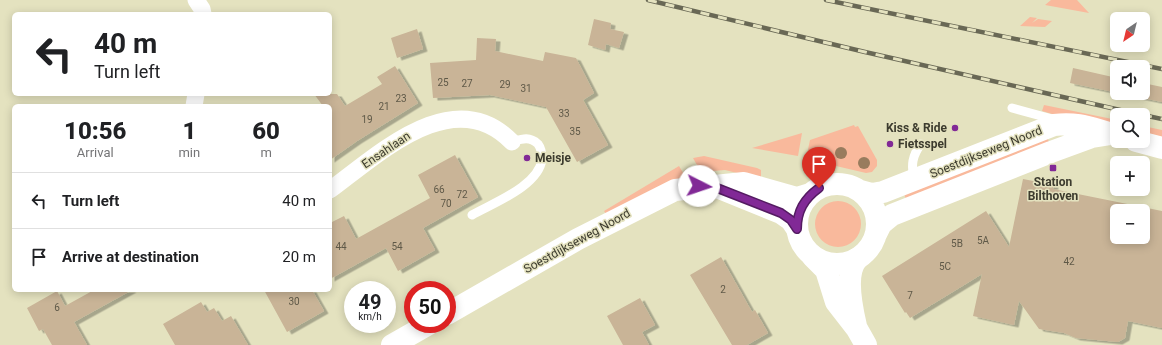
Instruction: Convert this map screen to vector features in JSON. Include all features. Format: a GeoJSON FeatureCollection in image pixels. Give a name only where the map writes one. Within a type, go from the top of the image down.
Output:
{"type":"FeatureCollection","features":[{"type":"Feature","properties":{"kind":"main road","name":"Soestdijkseweg Noord"},"geometry":{"type":"LineString","coordinates":[[861,191],[879,193],[1054,125],[1077,124],[1094,127],[1110,133]]}},
{"type":"Feature","properties":{"kind":"main road","name":"Soestdijkseweg Noord"},"geometry":{"type":"LineString","coordinates":[[876,234],[881,224],[892,215],[1092,137],[1110,135]]}},
{"type":"Feature","properties":{"kind":"main road"},"geometry":{"type":"LineString","coordinates":[[1150,145],[1162,148]]}},
{"type":"Feature","properties":{"kind":"main road","name":"Soestdijkseweg Noord"},"geometry":{"type":"LineString","coordinates":[[456,309],[578,239],[664,194],[684,188],[744,182],[797,198],[810,194]]}},
{"type":"Feature","properties":{"kind":"main road"},"geometry":{"type":"LineString","coordinates":[[830,185],[850,186],[861,191],[874,210],[877,222],[876,234],[870,248],[857,259],[852,268],[850,279],[853,313],[861,337],[836,302],[826,270],[803,246],[797,229],[800,209],[810,194],[819,188],[830,185]]}},
{"type":"Feature","properties":{"kind":"main road","name":"Soestdijkseweg Noord"},"geometry":{"type":"LineString","coordinates":[[712,186],[781,213],[791,220],[797,229]]}},
{"type":"Feature","properties":{"kind":"main road"},"geometry":{"type":"LineString","coordinates":[[813,257],[824,262],[838,265],[857,259]]}},
{"type":"Feature","properties":{"kind":"main road"},"geometry":{"type":"LineString","coordinates":[[392,345],[413,333]]}},
{"type":"Feature","properties":{"kind":"street"},"geometry":{"type":"LineString","coordinates":[[196,0],[203,12]]}},
{"type":"Feature","properties":{"kind":"street","name":"Ensahlaan"},"geometry":{"type":"LineString","coordinates":[[332,189],[405,135],[428,125],[461,119],[477,121],[490,125],[501,131],[512,142]]}},
{"type":"Feature","properties":{"kind":"lane"},"geometry":{"type":"LineString","coordinates":[[1012,108],[1077,124]]}},
{"type":"Feature","properties":{"kind":"lane"},"geometry":{"type":"LineString","coordinates":[[472,215],[514,192],[530,181],[538,172],[541,165],[542,155],[540,146],[532,140],[524,138],[512,142]]}},
{"type":"Feature","properties":{"kind":"lane"},"geometry":{"type":"LineString","coordinates":[[914,180],[911,163],[914,153],[921,144]]}},
{"type":"Feature","properties":{"kind":"shaded area"},"geometry":{"type":"Polygon","coordinates":[[[1051,0],[1077,0],[1089,13],[1045,5],[1051,0]]]}},
{"type":"Feature","properties":{"kind":"shaded area"},"geometry":{"type":"Polygon","coordinates":[[[1030,17],[1037,18],[1032,23],[1038,19],[1052,21],[1045,27],[1020,26],[1030,17]]]}},
{"type":"Feature","properties":{"kind":"shaded area"},"geometry":{"type":"Polygon","coordinates":[[[1044,105],[1110,119],[1110,124],[1059,116],[1042,111],[1044,105]]]}},
{"type":"Feature","properties":{"kind":"shaded area"},"geometry":{"type":"Polygon","coordinates":[[[854,125],[855,127],[858,126],[877,160],[877,166],[872,172],[866,173],[806,159],[810,140],[854,125]]]}},
{"type":"Feature","properties":{"kind":"shaded area"},"geometry":{"type":"Polygon","coordinates":[[[1150,127],[1162,130],[1162,137],[1150,134],[1150,127]]]}},
{"type":"Feature","properties":{"kind":"shaded area"},"geometry":{"type":"Polygon","coordinates":[[[802,133],[798,156],[752,148],[802,133]]]}},
{"type":"Feature","properties":{"kind":"shaded area"},"geometry":{"type":"Polygon","coordinates":[[[1047,137],[1049,142],[906,199],[904,194],[1047,137]]]}},
{"type":"Feature","properties":{"kind":"shaded area"},"geometry":{"type":"Polygon","coordinates":[[[704,156],[757,168],[761,170],[761,179],[725,170],[701,172],[693,158],[704,156]]]}},
{"type":"Feature","properties":{"kind":"shaded area"},"geometry":{"type":"Polygon","coordinates":[[[679,166],[685,176],[606,214],[604,211],[679,166]]]}},
{"type":"Feature","properties":{"kind":"shaded area"},"geometry":{"type":"Polygon","coordinates":[[[838,201],[851,205],[857,211],[861,224],[857,237],[851,243],[838,247],[825,243],[819,237],[815,224],[819,211],[825,205],[838,201]]]}},
{"type":"Feature","properties":{"kind":"building"},"geometry":{"type":"Polygon","coordinates":[[[594,19],[611,23],[610,29],[624,32],[619,48],[606,44],[605,50],[588,45],[594,19]]]}},
{"type":"Feature","properties":{"kind":"building"},"geometry":{"type":"Polygon","coordinates":[[[417,29],[423,49],[397,58],[391,38],[417,29]]]}},
{"type":"Feature","properties":{"kind":"building"},"geometry":{"type":"Polygon","coordinates":[[[477,38],[496,39],[495,51],[543,61],[545,52],[576,58],[594,93],[583,100],[608,145],[577,162],[546,107],[490,95],[433,98],[430,63],[476,60],[477,38]]]}},
{"type":"Feature","properties":{"kind":"building"},"geometry":{"type":"Polygon","coordinates":[[[395,66],[418,103],[357,141],[332,159],[332,104],[322,104],[316,96],[332,96],[332,94],[337,94],[345,106],[382,84],[377,77],[395,66]]]}},
{"type":"Feature","properties":{"kind":"building"},"geometry":{"type":"Polygon","coordinates":[[[1073,68],[1110,76],[1110,92],[1070,83],[1073,68]]]}},
{"type":"Feature","properties":{"kind":"building"},"geometry":{"type":"Polygon","coordinates":[[[1150,84],[1162,87],[1162,102],[1150,100],[1150,84]]]}},
{"type":"Feature","properties":{"kind":"building"},"geometry":{"type":"Polygon","coordinates":[[[455,155],[478,197],[423,228],[435,250],[398,271],[386,248],[332,278],[332,222],[344,216],[356,239],[430,198],[418,175],[455,155]]]}},
{"type":"Feature","properties":{"kind":"building"},"geometry":{"type":"Polygon","coordinates":[[[1023,179],[1054,185],[1053,189],[1127,204],[1110,204],[1110,244],[1150,244],[1150,209],[1162,211],[1162,328],[1128,321],[1125,338],[1118,342],[1076,338],[1064,333],[1039,329],[1019,301],[1014,325],[973,316],[982,274],[910,318],[906,312],[905,313],[882,276],[986,211],[1009,247],[1023,179]]]}},
{"type":"Feature","properties":{"kind":"building"},"geometry":{"type":"Polygon","coordinates":[[[721,257],[752,312],[755,310],[768,333],[747,345],[732,345],[690,275],[721,257]]]}},
{"type":"Feature","properties":{"kind":"building"},"geometry":{"type":"Polygon","coordinates":[[[55,292],[58,292],[65,306],[90,292],[128,292],[74,322],[87,345],[52,345],[43,329],[39,331],[27,308],[55,292]]]}},
{"type":"Feature","properties":{"kind":"building"},"geometry":{"type":"Polygon","coordinates":[[[265,292],[313,292],[324,311],[287,332],[265,292]]]}},
{"type":"Feature","properties":{"kind":"building"},"geometry":{"type":"Polygon","coordinates":[[[640,298],[655,325],[642,332],[649,345],[623,345],[607,316],[640,298]]]}},
{"type":"Feature","properties":{"kind":"building"},"geometry":{"type":"Polygon","coordinates":[[[201,302],[207,312],[214,308],[222,321],[231,316],[248,345],[175,345],[163,324],[201,302]]]}},
{"type":"Feature","properties":{"kind":"railway"},"geometry":{"type":"LineString","coordinates":[[648,0],[865,52],[1111,108]]}},
{"type":"Feature","properties":{"kind":"railway"},"geometry":{"type":"LineString","coordinates":[[826,0],[1162,69]]}},
{"type":"Feature","properties":{"kind":"railway"},"geometry":{"type":"LineString","coordinates":[[1150,116],[1162,119]]}},
{"type":"Feature","properties":{"kind":"place","name":"Kiss & Ride"},"geometry":{"type":"Point","coordinates":[955,128]}},
{"type":"Feature","properties":{"kind":"place","name":"Fietsspel"},"geometry":{"type":"Point","coordinates":[890,144]}},
{"type":"Feature","properties":{"kind":"place","name":"Meisje"},"geometry":{"type":"Point","coordinates":[527,158]}},
{"type":"Feature","properties":{"kind":"place","name":"Station Bilthoven"},"geometry":{"type":"Point","coordinates":[1053,168]}},
{"type":"Feature","properties":{"kind":"route"},"geometry":{"type":"LineString","coordinates":[[699,186],[712,186],[726,190],[781,213],[791,220],[797,229],[800,209],[810,194],[819,188]]}}]}
